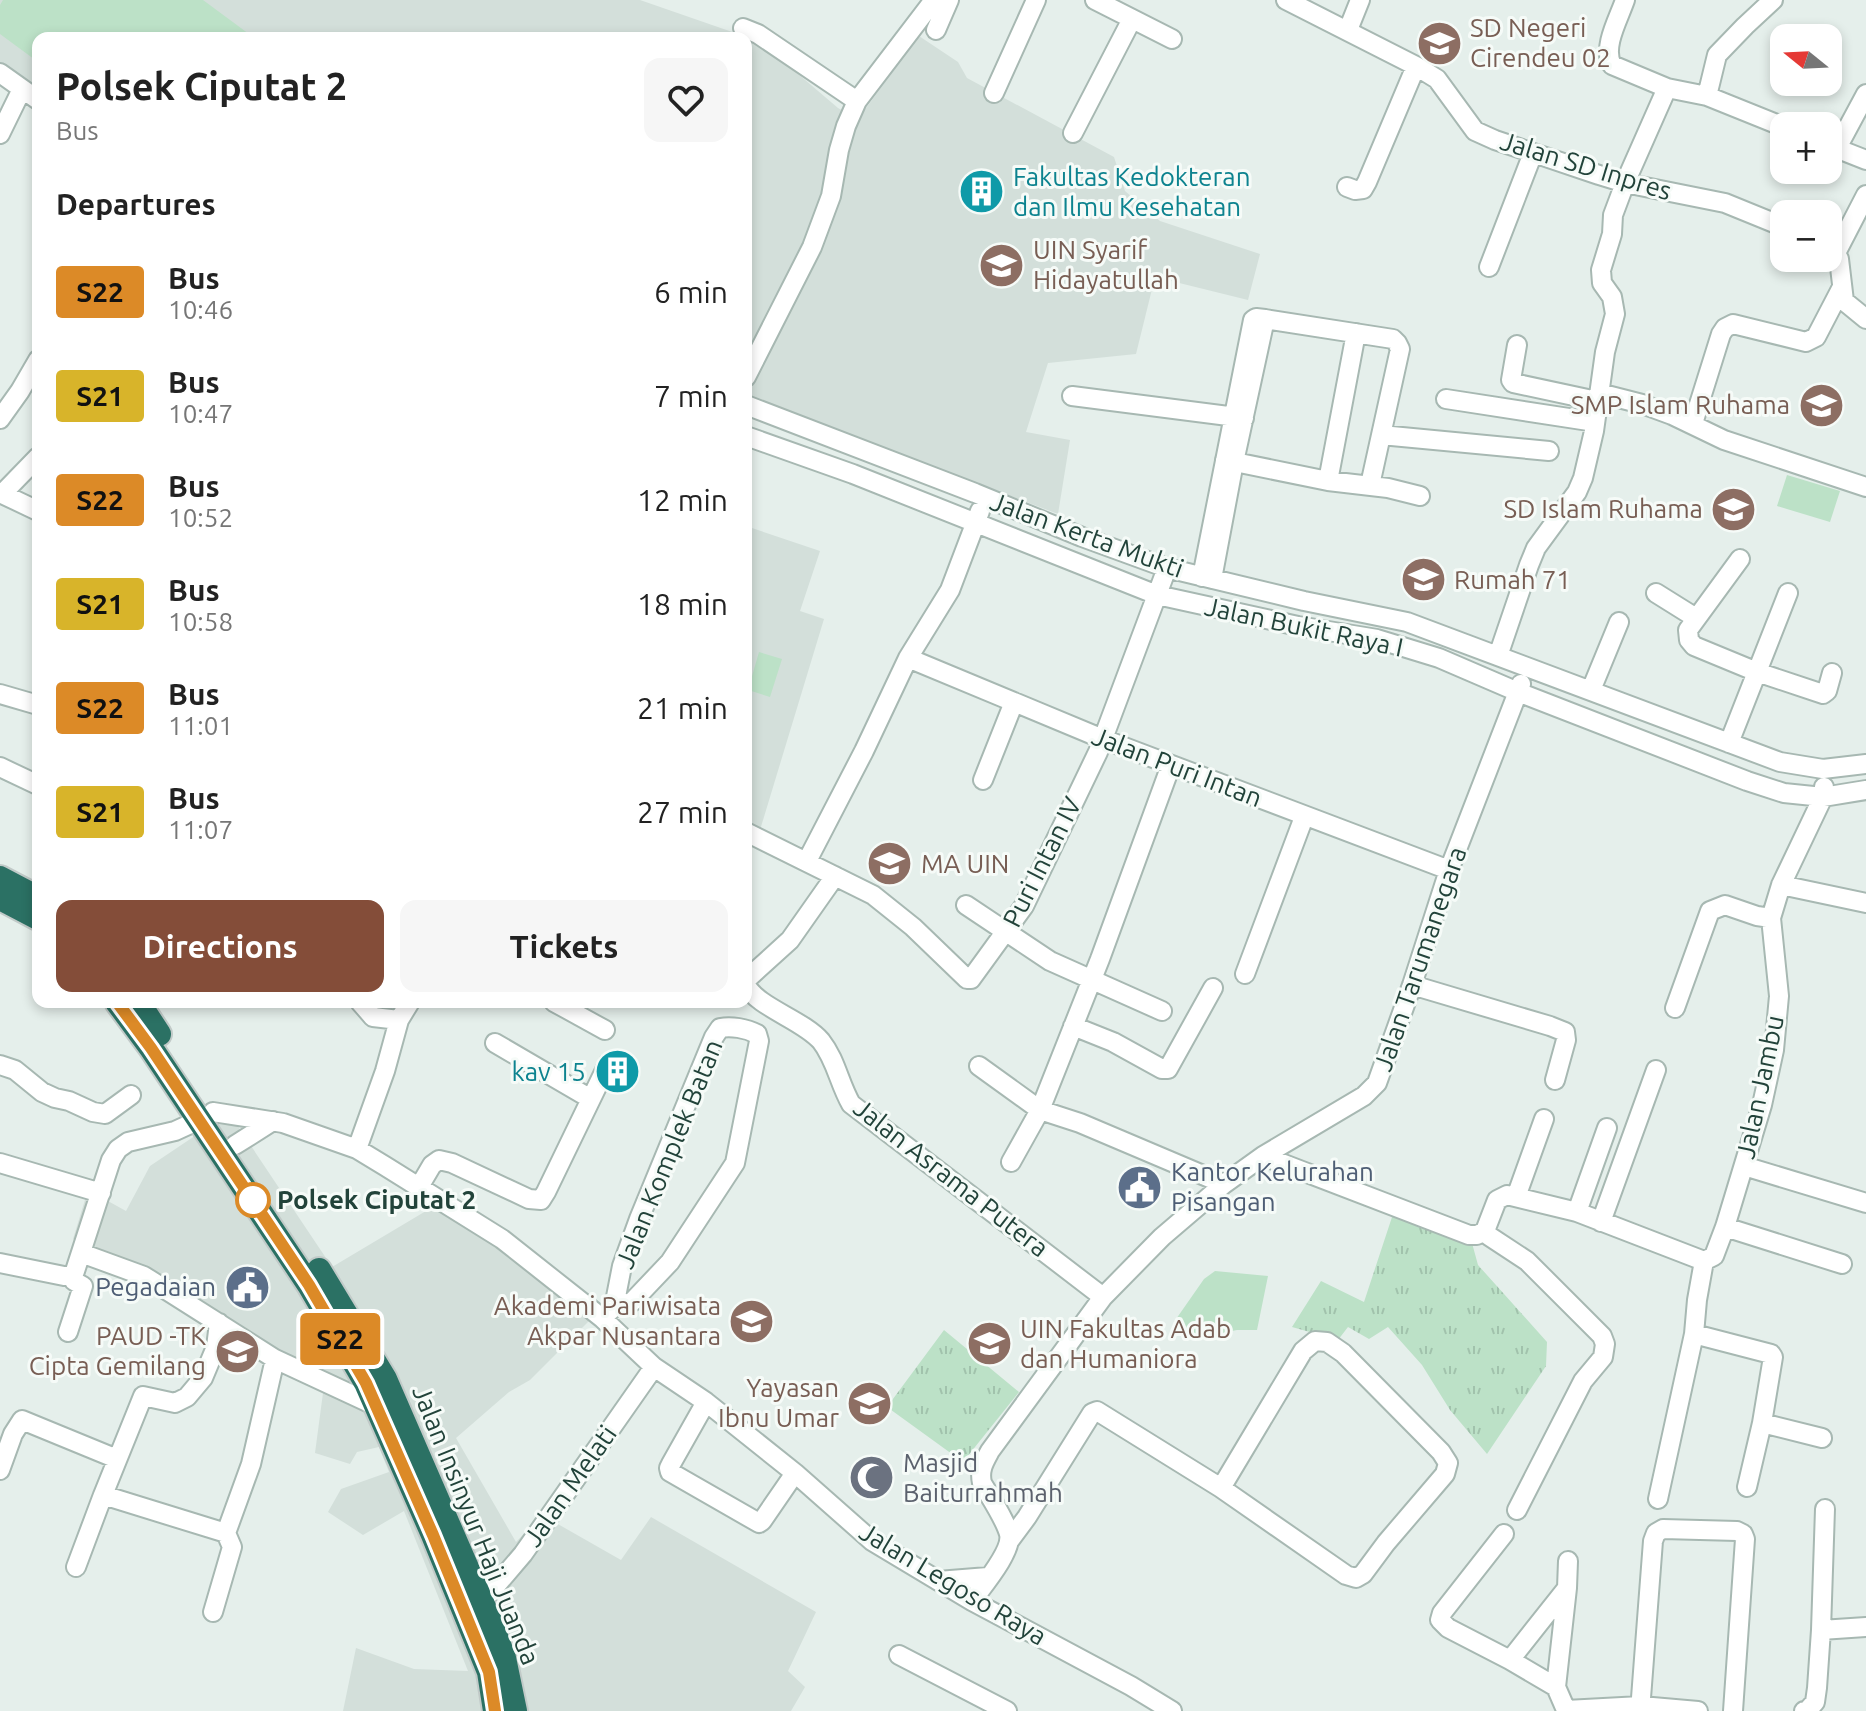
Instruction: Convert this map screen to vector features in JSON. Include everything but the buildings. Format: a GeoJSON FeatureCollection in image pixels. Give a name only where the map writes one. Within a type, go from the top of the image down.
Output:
{"type":"FeatureCollection","features":[{"type":"Feature","properties":{"kind":"highway"},"geometry":{"type":"LineString","coordinates":[[0,878],[32,895]]}},
{"type":"Feature","properties":{"kind":"highway"},"geometry":{"type":"LineString","coordinates":[[0,898],[32,915]]}},
{"type":"Feature","properties":{"kind":"highway","name":"Jalan Insinyur Haji Juanda"},"geometry":{"type":"LineString","coordinates":[[121,1008],[206,1116],[235,1145],[322,1275],[385,1379],[504,1658],[515,1711]]}},
{"type":"Feature","properties":{"kind":"highway","name":"Jalan Insinyur Haji Juanda"},"geometry":{"type":"LineString","coordinates":[[142,1008],[366,1383],[489,1672],[495,1711]]}},
{"type":"Feature","properties":{"kind":"street"},"geometry":{"type":"LineString","coordinates":[[752,365],[812,247],[831,196],[846,126],[857,101],[934,0]]}},
{"type":"Feature","properties":{"kind":"street"},"geometry":{"type":"LineString","coordinates":[[936,30],[949,0]]}},
{"type":"Feature","properties":{"kind":"street"},"geometry":{"type":"LineString","coordinates":[[994,93],[1036,0]]}},
{"type":"Feature","properties":{"kind":"street"},"geometry":{"type":"LineString","coordinates":[[1095,0],[1172,39]]}},
{"type":"Feature","properties":{"kind":"street","name":"Jalan SD Inpres"},"geometry":{"type":"LineString","coordinates":[[1286,0],[1437,79],[1475,131],[1625,183],[1725,203],[1770,221]]}},
{"type":"Feature","properties":{"kind":"street"},"geometry":{"type":"LineString","coordinates":[[1348,30],[1360,0]]}},
{"type":"Feature","properties":{"kind":"street"},"geometry":{"type":"LineString","coordinates":[[1625,0],[1608,54],[1612,65],[1667,88],[1707,96],[1770,121]]}},
{"type":"Feature","properties":{"kind":"street"},"geometry":{"type":"LineString","coordinates":[[1707,96],[1717,55],[1773,0]]}},
{"type":"Feature","properties":{"kind":"street"},"geometry":{"type":"LineString","coordinates":[[1073,133],[1132,19]]}},
{"type":"Feature","properties":{"kind":"street"},"geometry":{"type":"LineString","coordinates":[[743,28],[758,34],[857,101]]}},
{"type":"Feature","properties":{"kind":"street"},"geometry":{"type":"LineString","coordinates":[[1347,187],[1363,189],[1367,182],[1416,66]]}},
{"type":"Feature","properties":{"kind":"street"},"geometry":{"type":"LineString","coordinates":[[0,73],[32,96]]}},
{"type":"Feature","properties":{"kind":"street"},"geometry":{"type":"LineString","coordinates":[[1498,656],[1536,548],[1577,492],[1583,478],[1605,352],[1615,314],[1612,297],[1602,283],[1601,270],[1612,234],[1613,215],[1667,88]]}},
{"type":"Feature","properties":{"kind":"street"},"geometry":{"type":"LineString","coordinates":[[0,134],[22,89]]}},
{"type":"Feature","properties":{"kind":"street"},"geometry":{"type":"LineString","coordinates":[[1842,132],[1866,94]]}},
{"type":"Feature","properties":{"kind":"street"},"geometry":{"type":"LineString","coordinates":[[1842,150],[1866,160]]}},
{"type":"Feature","properties":{"kind":"street"},"geometry":{"type":"LineString","coordinates":[[1489,267],[1533,153]]}},
{"type":"Feature","properties":{"kind":"street"},"geometry":{"type":"LineString","coordinates":[[1842,232],[1866,195]]}},
{"type":"Feature","properties":{"kind":"street"},"geometry":{"type":"LineString","coordinates":[[1840,272],[1844,301],[1866,319]]}},
{"type":"Feature","properties":{"kind":"street"},"geometry":{"type":"LineString","coordinates":[[1695,417],[1725,328],[1733,324],[1806,342],[1816,337],[1842,287]]}},
{"type":"Feature","properties":{"kind":"street"},"geometry":{"type":"LineString","coordinates":[[1207,578],[1239,417],[1253,320],[1256,318],[1393,339],[1397,343],[1400,349],[1370,485]]}},
{"type":"Feature","properties":{"kind":"street"},"geometry":{"type":"LineString","coordinates":[[1328,481],[1356,333]]}},
{"type":"Feature","properties":{"kind":"street"},"geometry":{"type":"LineString","coordinates":[[1517,345],[1513,383],[1642,404],[1724,440],[1866,487]]}},
{"type":"Feature","properties":{"kind":"street"},"geometry":{"type":"LineString","coordinates":[[0,419],[32,370]]}},
{"type":"Feature","properties":{"kind":"street"},"geometry":{"type":"LineString","coordinates":[[1072,396],[1239,417]]}},
{"type":"Feature","properties":{"kind":"street"},"geometry":{"type":"LineString","coordinates":[[1446,399],[1595,422]]}},
{"type":"Feature","properties":{"kind":"street","name":"Jalan Kerta Mukti"},"geometry":{"type":"LineString","coordinates":[[752,407],[1167,568],[1407,622],[1498,656],[1523,679]]}},
{"type":"Feature","properties":{"kind":"street"},"geometry":{"type":"LineString","coordinates":[[1381,435],[1549,451]]}},
{"type":"Feature","properties":{"kind":"street","name":"Jalan Bukit Raya I"},"geometry":{"type":"LineString","coordinates":[[752,438],[853,474],[1157,595],[1298,626],[1377,639],[1523,679],[1747,781],[1784,793],[1824,783],[1866,790]]}},
{"type":"Feature","properties":{"kind":"street"},"geometry":{"type":"LineString","coordinates":[[1230,461],[1420,496]]}},
{"type":"Feature","properties":{"kind":"street"},"geometry":{"type":"LineString","coordinates":[[32,463],[1,493],[32,508]]}},
{"type":"Feature","properties":{"kind":"street"},"geometry":{"type":"LineString","coordinates":[[807,861],[908,658],[950,590],[980,495]]}},
{"type":"Feature","properties":{"kind":"street"},"geometry":{"type":"LineString","coordinates":[[1075,561],[1082,537]]}},
{"type":"Feature","properties":{"kind":"street"},"geometry":{"type":"LineString","coordinates":[[1740,559],[1688,630],[1689,640],[1694,646],[1757,672],[1823,694],[1827,691],[1832,673]]}},
{"type":"Feature","properties":{"kind":"street","name":"Puri Intan IV"},"geometry":{"type":"LineString","coordinates":[[835,876],[873,895],[913,927],[967,979],[971,979],[1007,932],[1029,895],[1103,739],[1167,568]]}},
{"type":"Feature","properties":{"kind":"street"},"geometry":{"type":"LineString","coordinates":[[1656,593],[1696,618]]}},
{"type":"Feature","properties":{"kind":"street"},"geometry":{"type":"LineString","coordinates":[[1729,743],[1788,593]]}},
{"type":"Feature","properties":{"kind":"street"},"geometry":{"type":"LineString","coordinates":[[1298,626],[1304,601]]}},
{"type":"Feature","properties":{"kind":"street"},"geometry":{"type":"LineString","coordinates":[[1591,690],[1619,622]]}},
{"type":"Feature","properties":{"kind":"street","name":"Jalan Puri Intan"},"geometry":{"type":"LineString","coordinates":[[908,658],[1103,739],[1449,870]]}},
{"type":"Feature","properties":{"kind":"street"},"geometry":{"type":"LineString","coordinates":[[1523,679],[1591,690],[1780,762],[1824,783],[1866,764]]}},
{"type":"Feature","properties":{"kind":"street","name":"Jalan Tarumanegara"},"geometry":{"type":"LineString","coordinates":[[1009,1535],[982,1483],[982,1465],[1103,1297],[1162,1237],[1224,1184],[1377,1083],[1449,870],[1523,679]]}},
{"type":"Feature","properties":{"kind":"street"},"geometry":{"type":"LineString","coordinates":[[0,694],[32,703]]}},
{"type":"Feature","properties":{"kind":"street"},"geometry":{"type":"LineString","coordinates":[[983,780],[1014,702]]}},
{"type":"Feature","properties":{"kind":"street"},"geometry":{"type":"LineString","coordinates":[[1011,1162],[1040,1110],[1171,765]]}},
{"type":"Feature","properties":{"kind":"street"},"geometry":{"type":"LineString","coordinates":[[0,767],[32,782]]}},
{"type":"Feature","properties":{"kind":"street","name":"Jalan Jambu"},"geometry":{"type":"LineString","coordinates":[[1704,1261],[1714,1256],[1725,1227],[1762,1105],[1774,1050],[1779,996],[1771,918],[1781,885],[1824,783]]}},
{"type":"Feature","properties":{"kind":"street"},"geometry":{"type":"LineString","coordinates":[[1245,974],[1304,817]]}},
{"type":"Feature","properties":{"kind":"street"},"geometry":{"type":"LineString","coordinates":[[752,835],[835,876]]}},
{"type":"Feature","properties":{"kind":"street","name":"Jalan Asrama Putera"},"geometry":{"type":"LineString","coordinates":[[752,974],[790,940],[835,876]]}},
{"type":"Feature","properties":{"kind":"street"},"geometry":{"type":"LineString","coordinates":[[1781,885],[1866,903]]}},
{"type":"Feature","properties":{"kind":"street"},"geometry":{"type":"LineString","coordinates":[[966,905],[1050,961],[1162,1011]]}},
{"type":"Feature","properties":{"kind":"street"},"geometry":{"type":"LineString","coordinates":[[1675,1008],[1710,911],[1725,905],[1771,918]]}},
{"type":"Feature","properties":{"kind":"street"},"geometry":{"type":"LineString","coordinates":[[1412,985],[1565,1032],[1566,1040],[1555,1080]]}},
{"type":"Feature","properties":{"kind":"street"},"geometry":{"type":"LineString","coordinates":[[1073,1026],[1105,1038],[1162,1069],[1168,1069],[1213,988]]}},
{"type":"Feature","properties":{"kind":"street","name":"Jalan Asrama Putera"},"geometry":{"type":"LineString","coordinates":[[752,994],[820,1040],[833,1060],[851,1104],[1103,1297]]}},
{"type":"Feature","properties":{"kind":"street"},"geometry":{"type":"LineString","coordinates":[[365,1008],[373,1017],[399,1020]]}},
{"type":"Feature","properties":{"kind":"street"},"geometry":{"type":"LineString","coordinates":[[357,1149],[385,1071],[399,1020],[406,1008]]}},
{"type":"Feature","properties":{"kind":"street"},"geometry":{"type":"LineString","coordinates":[[565,1008],[605,1030]]}},
{"type":"Feature","properties":{"kind":"street","name":"Jalan Komplek Batan"},"geometry":{"type":"LineString","coordinates":[[728,1026],[757,1034],[759,1041],[735,1163],[670,1262],[632,1302],[608,1312],[639,1219],[714,1037],[720,1028],[728,1026]]}},
{"type":"Feature","properties":{"kind":"street"},"geometry":{"type":"LineString","coordinates":[[495,1043],[591,1099]]}},
{"type":"Feature","properties":{"kind":"street"},"geometry":{"type":"LineString","coordinates":[[419,1187],[432,1165],[439,1160],[452,1163],[521,1196],[541,1200],[608,1064]]}},
{"type":"Feature","properties":{"kind":"street"},"geometry":{"type":"LineString","coordinates":[[0,1065],[15,1070],[42,1092],[93,1112],[108,1113],[131,1095]]}},
{"type":"Feature","properties":{"kind":"street"},"geometry":{"type":"LineString","coordinates":[[979,1066],[1040,1110],[1080,1123],[1224,1184]]}},
{"type":"Feature","properties":{"kind":"street"},"geometry":{"type":"LineString","coordinates":[[1601,1222],[1656,1070]]}},
{"type":"Feature","properties":{"kind":"street"},"geometry":{"type":"LineString","coordinates":[[72,1276],[111,1160],[118,1149],[128,1142],[175,1131],[206,1116]]}},
{"type":"Feature","properties":{"kind":"street","name":"Jalan Legoso Raya"},"geometry":{"type":"LineString","coordinates":[[206,1116],[273,1121],[357,1149],[419,1187],[502,1239],[608,1312],[654,1367],[706,1402],[795,1473],[872,1541],[972,1601],[1172,1711]]}},
{"type":"Feature","properties":{"kind":"street"},"geometry":{"type":"LineString","coordinates":[[1516,1197],[1544,1119]]}},
{"type":"Feature","properties":{"kind":"street"},"geometry":{"type":"LineString","coordinates":[[235,1145],[273,1121]]}},
{"type":"Feature","properties":{"kind":"street"},"geometry":{"type":"LineString","coordinates":[[1577,1212],[1607,1128]]}},
{"type":"Feature","properties":{"kind":"street"},"geometry":{"type":"LineString","coordinates":[[1263,1156],[1469,1235],[1485,1231],[1497,1200],[1507,1195],[1577,1212],[1704,1261],[1694,1334],[1658,1499]]}},
{"type":"Feature","properties":{"kind":"street"},"geometry":{"type":"LineString","coordinates":[[0,1163],[101,1193]]}},
{"type":"Feature","properties":{"kind":"street"},"geometry":{"type":"LineString","coordinates":[[1744,1166],[1866,1203]]}},
{"type":"Feature","properties":{"kind":"street"},"geometry":{"type":"LineString","coordinates":[[1725,1227],[1842,1264]]}},
{"type":"Feature","properties":{"kind":"street"},"geometry":{"type":"LineString","coordinates":[[1485,1231],[1527,1261],[1602,1336],[1605,1344],[1603,1357],[1583,1381],[1517,1510]]}},
{"type":"Feature","properties":{"kind":"street"},"geometry":{"type":"LineString","coordinates":[[81,1253],[144,1276],[275,1359],[374,1405]]}},
{"type":"Feature","properties":{"kind":"street"},"geometry":{"type":"LineString","coordinates":[[0,1263],[72,1276]]}},
{"type":"Feature","properties":{"kind":"street"},"geometry":{"type":"LineString","coordinates":[[68,1332],[83,1286],[72,1276]]}},
{"type":"Feature","properties":{"kind":"street"},"geometry":{"type":"LineString","coordinates":[[76,1567],[143,1396],[175,1403],[187,1397],[203,1378],[216,1347],[219,1323]]}},
{"type":"Feature","properties":{"kind":"street"},"geometry":{"type":"LineString","coordinates":[[1694,1334],[1771,1354],[1774,1360],[1747,1487]]}},
{"type":"Feature","properties":{"kind":"street"},"geometry":{"type":"LineString","coordinates":[[972,1601],[1006,1551],[1009,1535],[1027,1517],[1092,1413],[1097,1411],[1221,1488],[1346,1575],[1356,1578],[1363,1574],[1445,1474],[1448,1463],[1441,1452],[1343,1353],[1327,1342],[1315,1341],[1303,1351],[1221,1488]]}},
{"type":"Feature","properties":{"kind":"street"},"geometry":{"type":"LineString","coordinates":[[213,1612],[232,1547],[226,1533],[251,1464],[275,1359]]}},
{"type":"Feature","properties":{"kind":"street","name":"Jalan Melati"},"geometry":{"type":"LineString","coordinates":[[482,1602],[523,1554],[654,1367]]}},
{"type":"Feature","properties":{"kind":"street"},"geometry":{"type":"LineString","coordinates":[[706,1402],[671,1464],[670,1472],[759,1523],[795,1473]]}},
{"type":"Feature","properties":{"kind":"street"},"geometry":{"type":"LineString","coordinates":[[0,1470],[13,1434],[22,1420],[117,1459]]}},
{"type":"Feature","properties":{"kind":"street"},"geometry":{"type":"LineString","coordinates":[[1762,1423],[1822,1438]]}},
{"type":"Feature","properties":{"kind":"street"},"geometry":{"type":"LineString","coordinates":[[103,1495],[226,1533]]}},
{"type":"Feature","properties":{"kind":"street"},"geometry":{"type":"LineString","coordinates":[[1804,1711],[1815,1702],[1825,1509]]}},
{"type":"Feature","properties":{"kind":"street"},"geometry":{"type":"LineString","coordinates":[[1640,1708],[1656,1533],[1663,1529],[1737,1531],[1745,1539],[1733,1711]]}},
{"type":"Feature","properties":{"kind":"street"},"geometry":{"type":"LineString","coordinates":[[1504,1534],[1442,1613],[1440,1620],[1448,1628],[1556,1687]]}},
{"type":"Feature","properties":{"kind":"street"},"geometry":{"type":"LineString","coordinates":[[1568,1561],[1556,1687],[1565,1710],[1640,1708],[1698,1711]]}},
{"type":"Feature","properties":{"kind":"street"},"geometry":{"type":"LineString","coordinates":[[938,1581],[988,1577]]}},
{"type":"Feature","properties":{"kind":"street"},"geometry":{"type":"LineString","coordinates":[[1510,1660],[1567,1588]]}},
{"type":"Feature","properties":{"kind":"street"},"geometry":{"type":"LineString","coordinates":[[1821,1630],[1866,1627]]}},
{"type":"Feature","properties":{"kind":"street"},"geometry":{"type":"LineString","coordinates":[[899,1655],[1007,1711]]}},
{"type":"Feature","properties":{"kind":"shaded area"},"geometry":{"type":"Polygon","coordinates":[[[0,0],[640,0],[732,32],[32,32],[32,86],[0,63],[0,0]]]}},
{"type":"Feature","properties":{"kind":"shaded area","name":"UIN Syarif Hidayatullah"},"geometry":{"type":"Polygon","coordinates":[[[919,36],[958,62],[967,78],[1114,157],[1125,191],[1160,221],[1260,254],[1248,300],[1155,277],[1136,354],[1048,363],[1026,432],[1070,440],[1058,514],[752,397],[752,43],[784,62],[838,108],[858,119],[919,36]]]}},
{"type":"Feature","properties":{"kind":"shaded area"},"geometry":{"type":"Polygon","coordinates":[[[752,528],[820,551],[800,611],[824,619],[760,830],[752,828],[752,528]]]}},
{"type":"Feature","properties":{"kind":"shaded area"},"geometry":{"type":"Polygon","coordinates":[[[229,1113],[332,1267],[436,1205],[589,1310],[589,1321],[530,1380],[509,1392],[456,1438],[516,1542],[542,1515],[621,1560],[651,1517],[816,1612],[788,1671],[805,1687],[791,1711],[343,1711],[356,1648],[414,1669],[468,1671],[404,1511],[363,1535],[328,1512],[341,1489],[389,1472],[379,1447],[357,1452],[350,1464],[315,1453],[325,1378],[132,1268],[73,1239],[88,1190],[126,1211],[150,1166],[229,1113]]]}},
{"type":"Feature","properties":{"kind":"green space"},"geometry":{"type":"Polygon","coordinates":[[[3,0],[203,0],[246,32],[32,32],[32,58],[0,34],[0,5],[3,0]]]}},
{"type":"Feature","properties":{"kind":"green space"},"geometry":{"type":"Polygon","coordinates":[[[1787,475],[1840,491],[1830,522],[1777,506],[1787,475]]]}},
{"type":"Feature","properties":{"kind":"green space"},"geometry":{"type":"Polygon","coordinates":[[[759,652],[782,659],[770,697],[752,691],[752,676],[759,652]]]}},
{"type":"Feature","properties":{"kind":"green space"},"geometry":{"type":"Polygon","coordinates":[[[1393,1214],[1472,1243],[1478,1265],[1547,1342],[1546,1366],[1487,1454],[1450,1410],[1422,1365],[1388,1327],[1369,1339],[1348,1327],[1338,1340],[1292,1327],[1321,1281],[1364,1302],[1393,1214]]]}},
{"type":"Feature","properties":{"kind":"green space"},"geometry":{"type":"Polygon","coordinates":[[[1215,1271],[1268,1276],[1257,1330],[1222,1333],[1203,1327],[1195,1335],[1174,1322],[1204,1279],[1215,1271]]]}},
{"type":"Feature","properties":{"kind":"green space"},"geometry":{"type":"Polygon","coordinates":[[[944,1330],[1019,1392],[963,1462],[887,1407],[944,1330]]]}},
{"type":"Feature","properties":{"kind":"bus line","name":"S22"},"geometry":{"type":"LineString","coordinates":[[121,1008],[309,1285],[366,1383],[489,1672],[495,1711]]}},
{"type":"Feature","properties":{"kind":"place","name":"SD Negeri Cirendeu 02"},"geometry":{"type":"Point","coordinates":[1439,43]}},
{"type":"Feature","properties":{"kind":"place","name":"Fakultas Kedokteran dan Ilmu Kesehatan"},"geometry":{"type":"Point","coordinates":[982,192]}},
{"type":"Feature","properties":{"kind":"place","name":"UIN Syarif Hidayatullah"},"geometry":{"type":"Point","coordinates":[1002,265]}},
{"type":"Feature","properties":{"kind":"place","name":"SMP Islam Ruhama"},"geometry":{"type":"Point","coordinates":[1821,405]}},
{"type":"Feature","properties":{"kind":"place","name":"SD Islam Ruhama"},"geometry":{"type":"Point","coordinates":[1734,509]}},
{"type":"Feature","properties":{"kind":"place","name":"Rumah 71"},"geometry":{"type":"Point","coordinates":[1423,580]}},
{"type":"Feature","properties":{"kind":"place","name":"MA UIN"},"geometry":{"type":"Point","coordinates":[890,864]}},
{"type":"Feature","properties":{"kind":"place","name":"kav 15"},"geometry":{"type":"Point","coordinates":[617,1072]}},
{"type":"Feature","properties":{"kind":"place","name":"Kantor Kelurahan Pisangan"},"geometry":{"type":"Point","coordinates":[1140,1187]}},
{"type":"Feature","properties":{"kind":"place","name":"Polsek Ciputat 2"},"geometry":{"type":"Point","coordinates":[253,1200]}},
{"type":"Feature","properties":{"kind":"place","name":"Pegadaian"},"geometry":{"type":"Point","coordinates":[247,1287]}},
{"type":"Feature","properties":{"kind":"place","name":"Akademi Pariwisata Akpar Nusantara"},"geometry":{"type":"Point","coordinates":[752,1321]}},
{"type":"Feature","properties":{"kind":"place","name":"UIN Fakultas Adab dan Humaniora"},"geometry":{"type":"Point","coordinates":[989,1344]}},
{"type":"Feature","properties":{"kind":"place","name":"PAUD -TK Cipta Gemilang"},"geometry":{"type":"Point","coordinates":[237,1351]}},
{"type":"Feature","properties":{"kind":"place","name":"Yayasan Ibnu Umar"},"geometry":{"type":"Point","coordinates":[870,1403]}},
{"type":"Feature","properties":{"kind":"place","name":"Masjid Baiturrahmah"},"geometry":{"type":"Point","coordinates":[872,1478]}}]}
